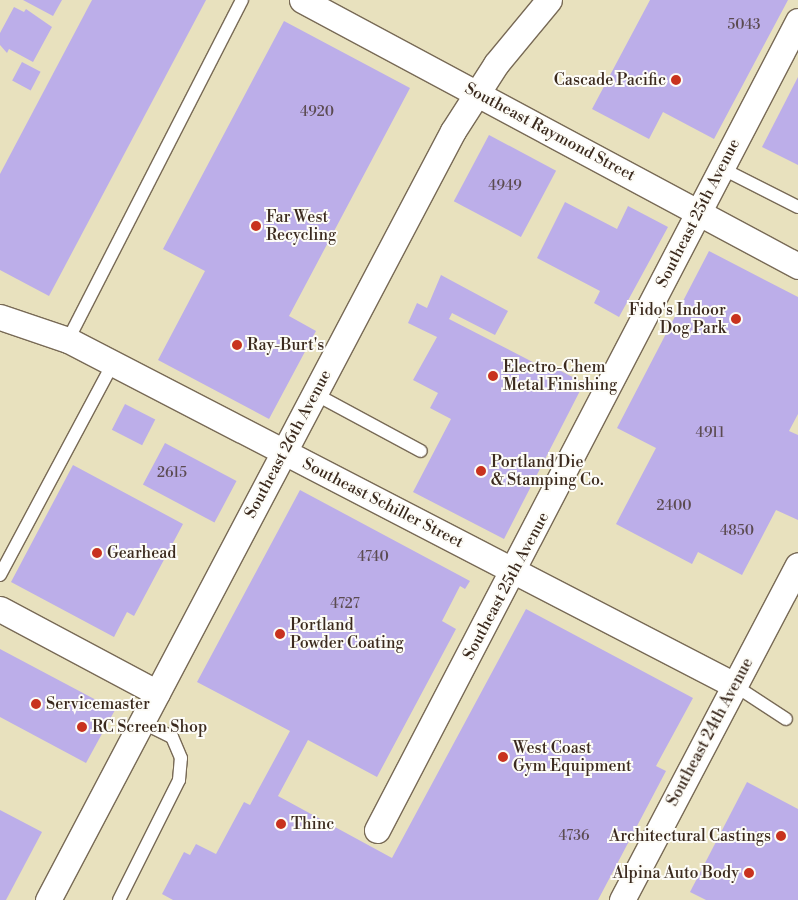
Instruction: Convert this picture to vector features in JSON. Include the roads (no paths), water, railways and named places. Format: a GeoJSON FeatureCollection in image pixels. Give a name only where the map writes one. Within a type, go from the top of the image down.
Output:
{"type":"FeatureCollection","features":[{"type":"Feature","properties":{"kind":"street","name":"Southeast Raymond Street"},"geometry":{"type":"LineString","coordinates":[[302,0],[798,266]]}},
{"type":"Feature","properties":{"kind":"street","name":"Southeast 26th Avenue"},"geometry":{"type":"LineString","coordinates":[[48,900],[314,394],[476,92],[549,0]]}},
{"type":"Feature","properties":{"kind":"street","name":"Southeast 25th Avenue"},"geometry":{"type":"LineString","coordinates":[[377,830],[514,571],[798,21]]}},
{"type":"Feature","properties":{"kind":"street","name":"Southeast Schiller Street"},"geometry":{"type":"LineString","coordinates":[[0,316],[68,340],[734,686]]}},
{"type":"Feature","properties":{"kind":"street","name":"Southeast 24th Avenue"},"geometry":{"type":"LineString","coordinates":[[622,900],[798,564]]}},
{"type":"Feature","properties":{"kind":"street"},"geometry":{"type":"LineString","coordinates":[[0,609],[157,692]]}},
{"type":"Feature","properties":{"kind":"lane"},"geometry":{"type":"LineString","coordinates":[[68,340],[242,0]]}},
{"type":"Feature","properties":{"kind":"lane"},"geometry":{"type":"LineString","coordinates":[[721,168],[798,207]]}},
{"type":"Feature","properties":{"kind":"lane"},"geometry":{"type":"LineString","coordinates":[[0,575],[113,363]]}},
{"type":"Feature","properties":{"kind":"lane"},"geometry":{"type":"LineString","coordinates":[[314,394],[421,451]]}},
{"type":"Feature","properties":{"kind":"lane"},"geometry":{"type":"LineString","coordinates":[[734,686],[786,719]]}},
{"type":"Feature","properties":{"kind":"lane"},"geometry":{"type":"LineString","coordinates":[[119,900],[179,780],[181,758],[172,737],[141,722]]}},
{"type":"Feature","properties":{"kind":"place","name":"Cascade Pacific"},"geometry":{"type":"Point","coordinates":[676,80]}},
{"type":"Feature","properties":{"kind":"place","name":"Far West Recycling"},"geometry":{"type":"Point","coordinates":[256,226]}},
{"type":"Feature","properties":{"kind":"place","name":"Fido's Indoor Dog Park"},"geometry":{"type":"Point","coordinates":[736,319]}},
{"type":"Feature","properties":{"kind":"place","name":"Ray-Burt's"},"geometry":{"type":"Point","coordinates":[237,345]}},
{"type":"Feature","properties":{"kind":"place","name":"Electro-Chem Metal Finishing"},"geometry":{"type":"Point","coordinates":[493,376]}},
{"type":"Feature","properties":{"kind":"place","name":"Portland Die & Stamping Co."},"geometry":{"type":"Point","coordinates":[481,471]}},
{"type":"Feature","properties":{"kind":"place","name":"Gearhead"},"geometry":{"type":"Point","coordinates":[97,553]}},
{"type":"Feature","properties":{"kind":"place","name":"Portland Powder Coating"},"geometry":{"type":"Point","coordinates":[280,634]}},
{"type":"Feature","properties":{"kind":"place","name":"Servicemaster"},"geometry":{"type":"Point","coordinates":[36,704]}},
{"type":"Feature","properties":{"kind":"place","name":"RC Screen Shop"},"geometry":{"type":"Point","coordinates":[82,727]}},
{"type":"Feature","properties":{"kind":"place","name":"West Coast Gym Equipment"},"geometry":{"type":"Point","coordinates":[503,757]}},
{"type":"Feature","properties":{"kind":"place","name":"Thinc"},"geometry":{"type":"Point","coordinates":[281,824]}},
{"type":"Feature","properties":{"kind":"place","name":"Architectural Castings"},"geometry":{"type":"Point","coordinates":[781,836]}},
{"type":"Feature","properties":{"kind":"place","name":"Alpina Auto Body"},"geometry":{"type":"Point","coordinates":[749,873]}}]}
